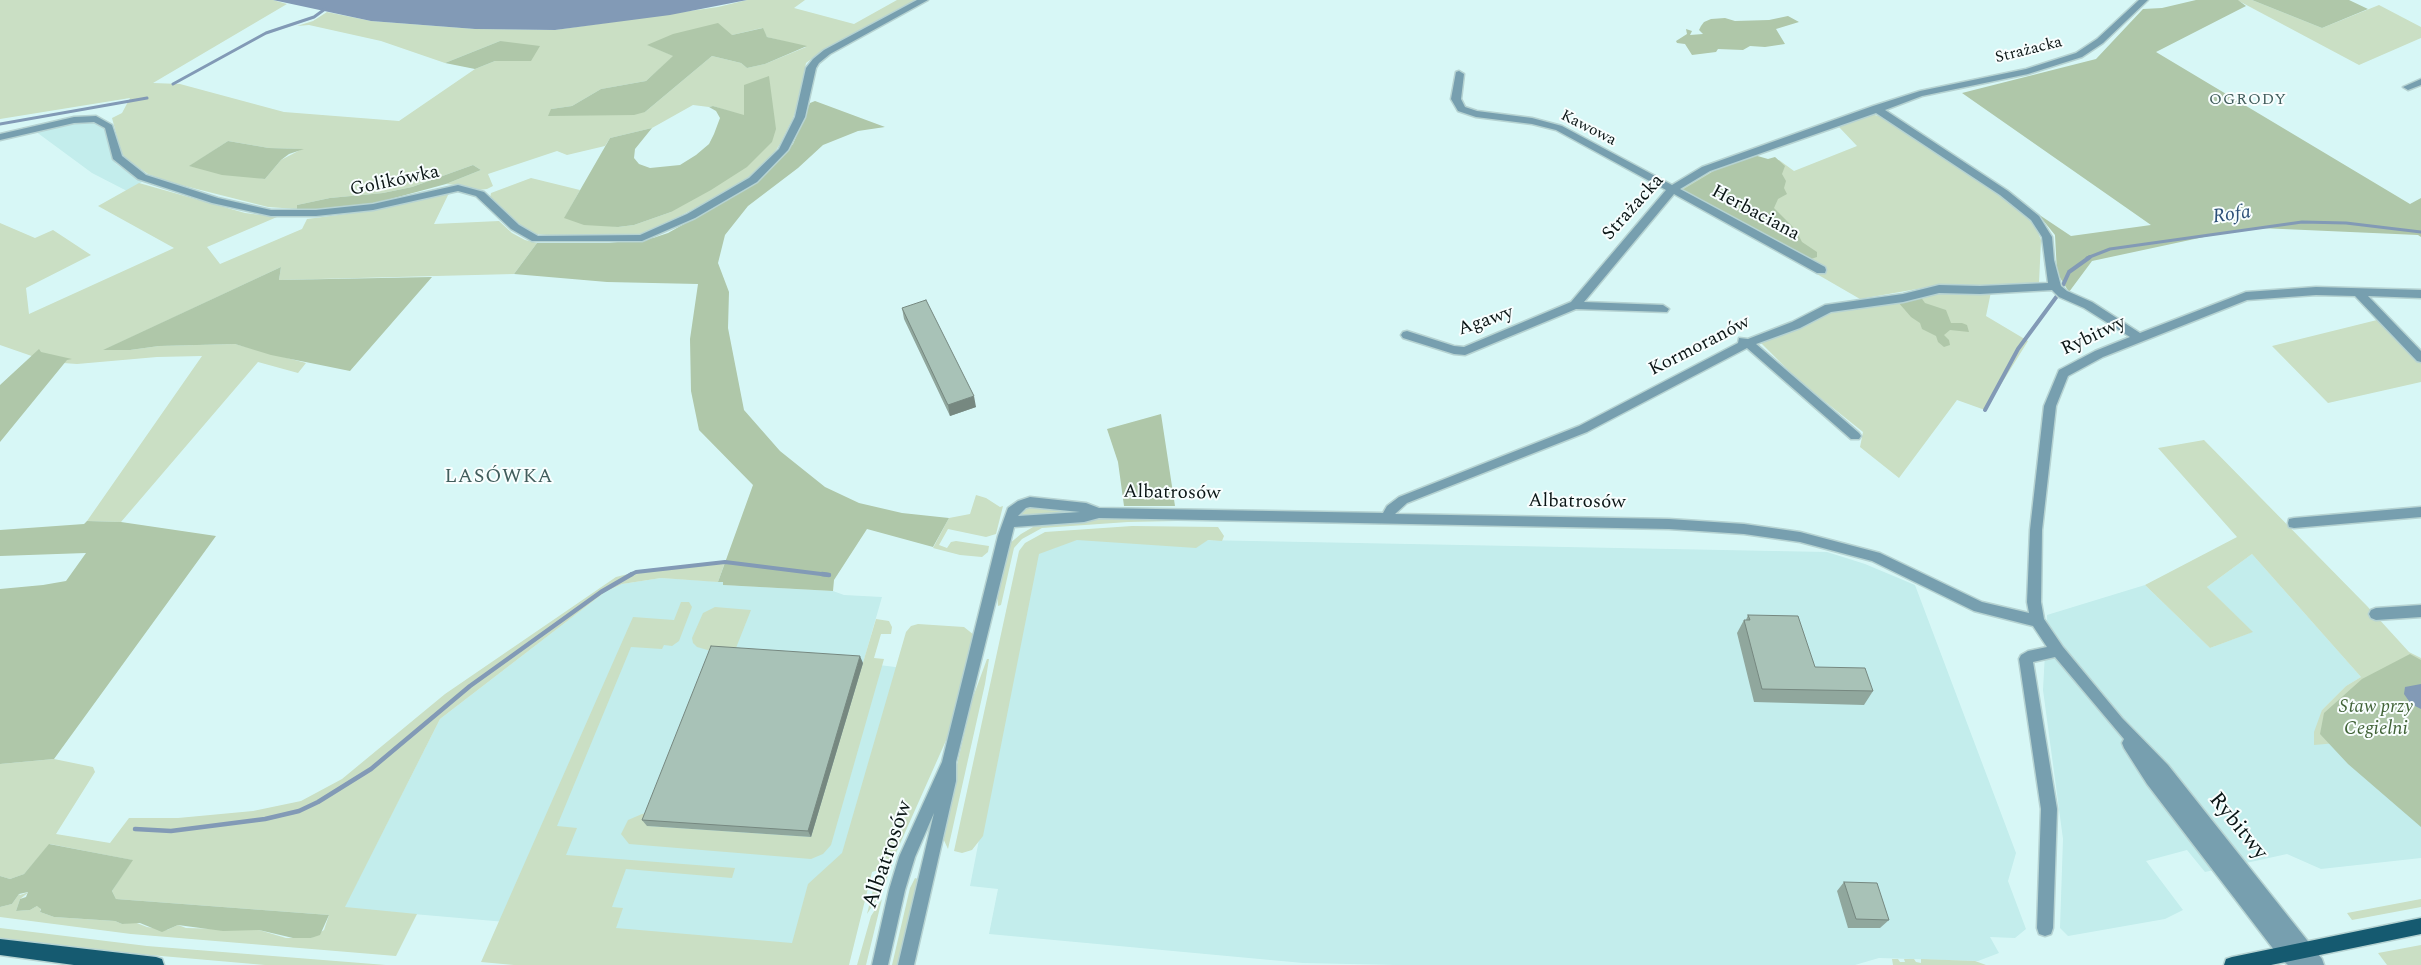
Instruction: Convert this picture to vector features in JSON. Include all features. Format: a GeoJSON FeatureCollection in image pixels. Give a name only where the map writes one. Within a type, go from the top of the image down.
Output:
{"type":"FeatureCollection","features":[{"type":"Feature","properties":{"kind":"main road"},"geometry":{"type":"LineString","coordinates":[[2232,965],[2421,926]]}},
{"type":"Feature","properties":{"kind":"main road"},"geometry":{"type":"LineString","coordinates":[[0,947],[82,958],[156,965]]}},
{"type":"Feature","properties":{"kind":"street","name":"Golikówka"},"geometry":{"type":"LineString","coordinates":[[0,137],[74,120],[96,119],[109,127],[115,154],[126,166],[142,177],[216,201],[271,213],[316,213],[373,207],[458,188],[480,194],[515,227],[536,239],[642,238],[691,216],[753,180],[783,150],[800,117],[811,68],[816,61],[827,52],[924,0]]}},
{"type":"Feature","properties":{"kind":"street","name":"Strażacka"},"geometry":{"type":"LineString","coordinates":[[1575,304],[1635,236],[1672,190],[1706,169],[1920,94],[2028,71],[2079,55],[2100,40],[2144,0]]}},
{"type":"Feature","properties":{"kind":"street","name":"Kawowa"},"geometry":{"type":"LineString","coordinates":[[1459,74],[1456,99],[1461,109],[1476,114],[1532,121],[1559,128],[1672,190]]}},
{"type":"Feature","properties":{"kind":"street"},"geometry":{"type":"LineString","coordinates":[[2408,87],[2421,82]]}},
{"type":"Feature","properties":{"kind":"street"},"geometry":{"type":"LineString","coordinates":[[1876,108],[2004,193],[2035,218],[2047,237],[2049,260],[2056,286],[2063,294],[2088,305],[2140,338]]}},
{"type":"Feature","properties":{"kind":"street","name":"Herbaciana"},"geometry":{"type":"LineString","coordinates":[[1672,190],[1821,270]]}},
{"type":"Feature","properties":{"kind":"street","name":"Kormoranów"},"geometry":{"type":"LineString","coordinates":[[1386,520],[1391,509],[1403,500],[1583,428],[1743,341],[1796,325],[1814,314],[1829,308],[1903,298],[1939,289],[1980,290],[2056,286]]}},
{"type":"Feature","properties":{"kind":"street","name":"Rybitwy"},"geometry":{"type":"LineString","coordinates":[[2316,965],[2163,770],[2117,722],[2058,651],[2037,621],[2034,602],[2036,530],[2050,406],[2063,373],[2099,354],[2246,296],[2316,291],[2421,294]]}},
{"type":"Feature","properties":{"kind":"street"},"geometry":{"type":"LineString","coordinates":[[2358,292],[2421,358]]}},
{"type":"Feature","properties":{"kind":"street"},"geometry":{"type":"LineString","coordinates":[[1575,304],[1593,308],[1662,309]]}},
{"type":"Feature","properties":{"kind":"street","name":"Agawy"},"geometry":{"type":"LineString","coordinates":[[1407,335],[1454,350],[1465,351],[1575,304]]}},
{"type":"Feature","properties":{"kind":"street"},"geometry":{"type":"LineString","coordinates":[[1743,341],[1855,436]]}},
{"type":"Feature","properties":{"kind":"street","name":"Albatrosów"},"geometry":{"type":"LineString","coordinates":[[906,965],[949,781],[950,762],[1011,517],[1022,504],[1030,502],[1086,508],[1099,513]]}},
{"type":"Feature","properties":{"kind":"street"},"geometry":{"type":"LineString","coordinates":[[2294,523],[2421,512]]}},
{"type":"Feature","properties":{"kind":"street","name":"Albatrosów"},"geometry":{"type":"LineString","coordinates":[[1011,517],[1084,516],[1099,513],[1669,524],[1781,534],[1875,557],[1979,607],[2037,621]]}},
{"type":"Feature","properties":{"kind":"street"},"geometry":{"type":"LineString","coordinates":[[2376,614],[2421,611]]}},
{"type":"Feature","properties":{"kind":"street"},"geometry":{"type":"LineString","coordinates":[[2045,928],[2050,809],[2026,658],[2058,651]]}},
{"type":"Feature","properties":{"kind":"street","name":"Rybitwy"},"geometry":{"type":"LineString","coordinates":[[2117,722],[2152,779],[2287,953],[2299,965]]}},
{"type":"Feature","properties":{"kind":"street","name":"Albatrosów"},"geometry":{"type":"LineString","coordinates":[[880,965],[897,890],[907,857],[940,780],[950,762]]}},
{"type":"Feature","properties":{"kind":"shaded area"},"geometry":{"type":"Polygon","coordinates":[[[273,0],[747,0],[670,15],[555,30],[475,29],[371,21],[273,0]]]}},
{"type":"Feature","properties":{"kind":"shaded area"},"geometry":{"type":"Polygon","coordinates":[[[91,121],[103,125],[107,131],[111,155],[116,164],[142,182],[127,191],[92,173],[35,131],[63,124],[91,121]]]}},
{"type":"Feature","properties":{"kind":"shaded area"},"geometry":{"type":"Polygon","coordinates":[[[1044,537],[1827,552],[1865,564],[1915,585],[2016,853],[2008,881],[2026,929],[2015,938],[1990,937],[1999,953],[1978,961],[1879,958],[1855,965],[1397,965],[1303,963],[989,934],[998,889],[970,886],[1037,542],[1044,537]]]}},
{"type":"Feature","properties":{"kind":"shaded area"},"geometry":{"type":"Polygon","coordinates":[[[2252,554],[2361,677],[2346,686],[2322,710],[2337,743],[2421,824],[2421,858],[2321,869],[2287,854],[2205,872],[2187,850],[2146,861],[2183,910],[2165,919],[2068,936],[2060,928],[2063,839],[2043,690],[2047,615],[2145,585],[2210,648],[2252,632],[2207,587],[2252,554]]]}},
{"type":"Feature","properties":{"kind":"shaded area"},"geometry":{"type":"Polygon","coordinates":[[[661,578],[724,582],[723,585],[833,591],[844,595],[882,597],[863,663],[903,668],[844,887],[794,947],[344,908],[440,719],[605,592],[622,584],[661,578]]]}},
{"type":"Feature","properties":{"kind":"shaded area"},"geometry":{"type":"Polygon","coordinates":[[[2421,684],[2421,709],[2411,704],[2404,694],[2405,687],[2421,684]]]}},
{"type":"Feature","properties":{"kind":"green space"},"geometry":{"type":"Polygon","coordinates":[[[0,0],[273,0],[287,4],[153,83],[180,84],[284,112],[399,121],[475,69],[495,61],[531,61],[500,41],[445,63],[381,41],[309,25],[297,26],[313,21],[327,12],[371,21],[475,29],[555,30],[718,7],[747,0],[805,0],[794,8],[854,24],[897,0],[919,0],[821,52],[806,63],[800,97],[793,118],[780,144],[774,153],[744,182],[650,232],[638,235],[557,236],[536,234],[521,228],[490,198],[491,193],[531,178],[580,190],[565,217],[618,227],[634,225],[671,212],[744,116],[713,106],[693,105],[652,128],[610,138],[605,146],[567,155],[557,151],[488,174],[493,186],[487,189],[478,190],[466,186],[446,184],[481,170],[473,165],[412,187],[383,193],[330,198],[297,205],[297,209],[268,207],[169,182],[148,174],[126,159],[121,152],[112,118],[122,113],[130,98],[0,119],[0,0]],[[762,28],[732,35],[648,45],[674,56],[646,81],[601,89],[572,106],[551,109],[645,112],[712,56],[741,63],[747,68],[765,64],[806,47],[767,37],[762,28]],[[228,141],[190,166],[265,179],[281,160],[302,149],[269,148],[228,141]]]}},
{"type":"Feature","properties":{"kind":"green space"},"geometry":{"type":"Polygon","coordinates":[[[2196,0],[2238,0],[2246,6],[2156,52],[2410,204],[2421,198],[2421,237],[2418,235],[2260,228],[2218,234],[2092,261],[2069,292],[2057,273],[2055,235],[2038,214],[2071,236],[2151,225],[1962,93],[2096,59],[2143,9],[2162,8],[2196,0]]]}},
{"type":"Feature","properties":{"kind":"green space"},"geometry":{"type":"Polygon","coordinates":[[[2237,0],[2252,0],[2322,28],[2379,5],[2421,27],[2421,38],[2359,65],[2237,0]]]}},
{"type":"Feature","properties":{"kind":"green space"},"geometry":{"type":"Polygon","coordinates":[[[2252,0],[2349,0],[2368,9],[2322,28],[2252,0]]]}},
{"type":"Feature","properties":{"kind":"green space"},"geometry":{"type":"Polygon","coordinates":[[[1788,16],[1799,22],[1776,29],[1785,44],[1765,47],[1750,46],[1743,50],[1718,49],[1716,52],[1692,55],[1685,44],[1677,43],[1676,41],[1687,34],[1686,29],[1692,31],[1690,35],[1703,34],[1699,30],[1701,26],[1704,22],[1711,19],[1725,18],[1735,21],[1769,20],[1788,16]]]}},
{"type":"Feature","properties":{"kind":"green space"},"geometry":{"type":"Polygon","coordinates":[[[718,23],[732,35],[763,28],[767,37],[807,46],[765,64],[747,68],[741,63],[712,56],[645,112],[634,115],[548,116],[551,109],[572,106],[601,89],[646,81],[673,56],[647,45],[673,34],[718,23]]]}},
{"type":"Feature","properties":{"kind":"green space"},"geometry":{"type":"Polygon","coordinates":[[[500,41],[540,46],[531,61],[495,61],[475,69],[445,63],[500,41]]]}},
{"type":"Feature","properties":{"kind":"green space"},"geometry":{"type":"Polygon","coordinates":[[[769,76],[776,129],[772,142],[747,167],[671,212],[634,225],[618,227],[584,225],[564,218],[610,138],[652,128],[635,149],[634,158],[639,164],[650,168],[680,165],[709,144],[714,134],[720,118],[716,111],[709,107],[713,106],[744,115],[744,85],[769,76]]]}},
{"type":"Feature","properties":{"kind":"green space"},"geometry":{"type":"Polygon","coordinates":[[[815,101],[885,127],[858,131],[823,145],[798,168],[748,206],[725,235],[718,263],[729,292],[728,328],[744,410],[780,451],[825,487],[859,503],[902,513],[949,518],[933,547],[867,529],[834,580],[833,591],[723,585],[723,582],[718,582],[753,485],[699,430],[691,391],[690,339],[698,284],[607,282],[514,274],[537,243],[609,243],[653,238],[668,233],[734,196],[756,182],[793,144],[810,103],[815,101]]]}},
{"type":"Feature","properties":{"kind":"green space"},"geometry":{"type":"Polygon","coordinates":[[[1871,114],[1886,118],[1992,189],[2035,225],[2041,240],[2039,283],[2026,286],[1934,286],[1860,299],[1675,192],[1722,166],[1764,164],[1779,160],[1794,171],[1857,146],[1839,127],[1871,114]]]}},
{"type":"Feature","properties":{"kind":"green space"},"geometry":{"type":"Polygon","coordinates":[[[228,141],[269,148],[304,149],[289,154],[281,160],[265,179],[222,175],[189,166],[228,141]]]}},
{"type":"Feature","properties":{"kind":"green space"},"geometry":{"type":"Polygon","coordinates":[[[1754,155],[1768,159],[1775,157],[1785,166],[1782,174],[1786,181],[1784,188],[1787,194],[1778,199],[1774,208],[1796,230],[1802,242],[1817,252],[1817,257],[1805,258],[1682,190],[1722,166],[1754,155]]]}},
{"type":"Feature","properties":{"kind":"green space"},"geometry":{"type":"Polygon","coordinates":[[[473,165],[481,170],[446,184],[376,203],[320,209],[297,209],[297,205],[330,198],[383,193],[412,187],[473,165]]]}},
{"type":"Feature","properties":{"kind":"green space"},"geometry":{"type":"Polygon","coordinates":[[[139,183],[245,213],[277,217],[207,247],[220,264],[302,229],[307,219],[377,210],[450,191],[434,224],[499,221],[512,233],[525,240],[537,243],[514,274],[279,280],[281,267],[104,350],[235,344],[306,363],[298,373],[258,362],[121,522],[87,521],[202,356],[157,357],[77,364],[49,362],[0,345],[0,223],[35,238],[53,230],[91,255],[26,288],[29,314],[174,248],[98,206],[139,183]]]}},
{"type":"Feature","properties":{"kind":"green space"},"geometry":{"type":"Polygon","coordinates":[[[281,267],[279,280],[432,277],[350,371],[271,355],[235,344],[103,350],[281,267]]]}},
{"type":"Feature","properties":{"kind":"green space"},"geometry":{"type":"Polygon","coordinates":[[[1941,291],[1991,292],[1986,316],[2028,341],[1985,410],[1957,400],[1899,478],[1860,447],[1863,432],[1798,380],[1761,343],[1777,333],[1833,310],[1941,291]]]}},
{"type":"Feature","properties":{"kind":"green space"},"geometry":{"type":"Polygon","coordinates":[[[1920,296],[1925,303],[1946,310],[1951,323],[1967,325],[1969,332],[1950,330],[1944,335],[1949,340],[1950,345],[1944,347],[1938,342],[1936,336],[1922,329],[1920,323],[1911,317],[1898,302],[1920,296]]]}},
{"type":"Feature","properties":{"kind":"green space"},"geometry":{"type":"Polygon","coordinates":[[[2381,319],[2421,362],[2421,382],[2328,403],[2272,346],[2381,319]]]}},
{"type":"Feature","properties":{"kind":"green space"},"geometry":{"type":"Polygon","coordinates":[[[39,349],[41,352],[72,359],[67,360],[0,442],[0,385],[39,349]]]}},
{"type":"Feature","properties":{"kind":"green space"},"geometry":{"type":"Polygon","coordinates":[[[1161,414],[1175,506],[1124,506],[1118,462],[1107,429],[1161,414]]]}},
{"type":"Feature","properties":{"kind":"green space"},"geometry":{"type":"Polygon","coordinates":[[[2204,440],[2367,606],[2409,652],[2421,658],[2421,824],[2337,743],[2314,745],[2314,732],[2322,710],[2346,686],[2361,677],[2252,554],[2207,587],[2253,632],[2210,648],[2145,585],[2237,537],[2158,448],[2204,440]]]}},
{"type":"Feature","properties":{"kind":"green space"},"geometry":{"type":"Polygon","coordinates":[[[976,495],[986,498],[1000,507],[1003,506],[996,534],[986,537],[948,529],[939,545],[947,548],[951,542],[956,541],[989,546],[988,552],[982,557],[960,555],[933,548],[949,518],[970,514],[976,495]]]}},
{"type":"Feature","properties":{"kind":"green space"},"geometry":{"type":"Polygon","coordinates":[[[1025,508],[1085,512],[1028,517],[1021,515],[1025,508]]]}},
{"type":"Feature","properties":{"kind":"green space"},"geometry":{"type":"Polygon","coordinates":[[[1123,517],[1179,519],[1179,521],[1128,522],[1042,528],[1022,539],[1014,548],[1001,605],[998,606],[997,591],[1009,544],[1021,534],[1047,522],[1123,517]]]}},
{"type":"Feature","properties":{"kind":"green space"},"geometry":{"type":"Polygon","coordinates":[[[87,521],[121,522],[216,536],[54,759],[0,764],[0,589],[66,581],[86,553],[0,556],[0,530],[84,524],[87,521]]]}},
{"type":"Feature","properties":{"kind":"green space"},"geometry":{"type":"Polygon","coordinates":[[[1132,526],[1218,527],[1224,536],[1222,541],[1208,540],[1196,548],[1077,540],[1039,554],[983,836],[972,850],[962,853],[954,851],[1019,551],[1025,543],[1045,532],[1132,526]]]}},
{"type":"Feature","properties":{"kind":"green space"},"geometry":{"type":"Polygon","coordinates":[[[725,562],[718,582],[661,578],[622,584],[605,592],[440,719],[345,907],[417,914],[396,956],[131,934],[0,917],[0,907],[12,904],[19,894],[29,892],[20,899],[16,911],[30,910],[37,906],[41,907],[40,912],[54,917],[115,921],[122,924],[134,922],[147,927],[167,930],[178,925],[186,928],[259,930],[286,938],[311,938],[324,930],[329,915],[116,899],[112,891],[132,860],[50,844],[24,874],[10,879],[0,876],[0,764],[54,759],[93,767],[95,772],[56,834],[110,843],[129,818],[178,818],[253,811],[301,801],[342,779],[445,694],[616,577],[636,572],[725,562]]]}},
{"type":"Feature","properties":{"kind":"green space"},"geometry":{"type":"Polygon","coordinates":[[[681,602],[689,602],[692,607],[679,641],[672,646],[664,645],[662,649],[631,647],[557,826],[577,828],[566,855],[735,868],[732,878],[626,869],[612,907],[623,908],[616,928],[792,943],[808,884],[842,853],[906,632],[911,626],[918,624],[964,627],[974,635],[948,736],[895,855],[883,890],[867,914],[878,870],[872,872],[849,965],[514,965],[481,962],[633,617],[674,620],[681,602]]]}},
{"type":"Feature","properties":{"kind":"green space"},"geometry":{"type":"Polygon","coordinates":[[[715,607],[751,610],[734,653],[711,651],[697,647],[693,643],[692,638],[703,613],[715,607]]]}},
{"type":"Feature","properties":{"kind":"green space"},"geometry":{"type":"Polygon","coordinates":[[[876,619],[889,621],[892,627],[891,634],[881,634],[874,658],[884,659],[831,845],[823,854],[811,859],[629,844],[621,834],[628,820],[652,812],[647,826],[811,837],[876,619]]]}},
{"type":"Feature","properties":{"kind":"green space","name":"Staw przy Cegielni"},"geometry":{"type":"Polygon","coordinates":[[[2410,654],[2421,660],[2421,827],[2348,764],[2320,734],[2324,713],[2362,679],[2410,654]]]}},
{"type":"Feature","properties":{"kind":"green space"},"geometry":{"type":"Polygon","coordinates":[[[987,659],[989,659],[985,684],[948,849],[941,834],[972,700],[987,659]]]}},
{"type":"Feature","properties":{"kind":"green space"},"geometry":{"type":"Polygon","coordinates":[[[49,844],[133,860],[112,891],[116,899],[329,915],[320,935],[311,938],[293,938],[259,930],[223,931],[178,925],[162,932],[140,923],[122,924],[115,921],[54,917],[40,912],[41,909],[37,906],[30,910],[16,911],[20,899],[26,897],[28,892],[19,894],[12,904],[0,907],[0,876],[10,879],[24,874],[49,844]]]}},
{"type":"Feature","properties":{"kind":"green space"},"geometry":{"type":"Polygon","coordinates":[[[915,878],[918,879],[898,965],[892,965],[910,888],[915,878]]]}},
{"type":"Feature","properties":{"kind":"green space"},"geometry":{"type":"Polygon","coordinates":[[[882,899],[866,965],[857,965],[871,916],[882,899]]]}},
{"type":"Feature","properties":{"kind":"green space"},"geometry":{"type":"Polygon","coordinates":[[[2421,899],[2421,907],[2352,920],[2347,913],[2421,899]]]}},
{"type":"Feature","properties":{"kind":"green space"},"geometry":{"type":"Polygon","coordinates":[[[0,928],[147,946],[386,965],[265,965],[127,953],[0,938],[0,928]]]}},
{"type":"Feature","properties":{"kind":"green space"},"geometry":{"type":"Polygon","coordinates":[[[2421,945],[2421,965],[2387,965],[2378,953],[2421,945]]]}},
{"type":"Feature","properties":{"kind":"green space"},"geometry":{"type":"Polygon","coordinates":[[[1892,959],[1905,962],[1904,959],[1914,959],[1916,962],[1921,963],[1921,959],[1975,961],[1986,965],[1893,965],[1892,959]]]}},
{"type":"Feature","properties":{"kind":"building"},"geometry":{"type":"Polygon","coordinates":[[[926,300],[974,396],[948,405],[902,308],[926,300]]]}},
{"type":"Feature","properties":{"kind":"building"},"geometry":{"type":"Polygon","coordinates":[[[1748,615],[1798,616],[1815,667],[1865,668],[1873,691],[1762,689],[1744,620],[1750,620],[1748,615]]]}},
{"type":"Feature","properties":{"kind":"building"},"geometry":{"type":"Polygon","coordinates":[[[711,646],[860,656],[808,831],[642,820],[711,646]]]}},
{"type":"Feature","properties":{"kind":"building"},"geometry":{"type":"Polygon","coordinates":[[[1844,882],[1877,883],[1889,920],[1856,919],[1844,882]]]}},
{"type":"Feature","properties":{"kind":"waterway"},"geometry":{"type":"LineString","coordinates":[[173,84],[266,33],[314,17],[325,9]]}},
{"type":"Feature","properties":{"kind":"waterway"},"geometry":{"type":"LineString","coordinates":[[0,124],[147,98]]}},
{"type":"Feature","properties":{"kind":"waterway","name":"Rofa"},"geometry":{"type":"LineString","coordinates":[[2087,258],[2110,249],[2302,222],[2346,223],[2421,232]]}},
{"type":"Feature","properties":{"kind":"waterway","name":"Rofa"},"geometry":{"type":"LineString","coordinates":[[2063,285],[2069,272],[2090,257]]}},
{"type":"Feature","properties":{"kind":"waterway","name":"Rofa"},"geometry":{"type":"LineString","coordinates":[[1985,410],[2018,349],[2057,296]]}},
{"type":"Feature","properties":{"kind":"waterway"},"geometry":{"type":"LineString","coordinates":[[632,574],[725,562],[829,575],[822,574]]}},
{"type":"Feature","properties":{"kind":"waterway"},"geometry":{"type":"LineString","coordinates":[[135,829],[171,831],[265,819],[299,811],[318,802],[371,769],[470,686],[601,592],[632,574]]}},
{"type":"Feature","properties":{"kind":"district","name":"OGRODY"},"geometry":{"type":"Point","coordinates":[2248,101]}},
{"type":"Feature","properties":{"kind":"district","name":"LASÓWKA"},"geometry":{"type":"Point","coordinates":[499,478]}}]}
